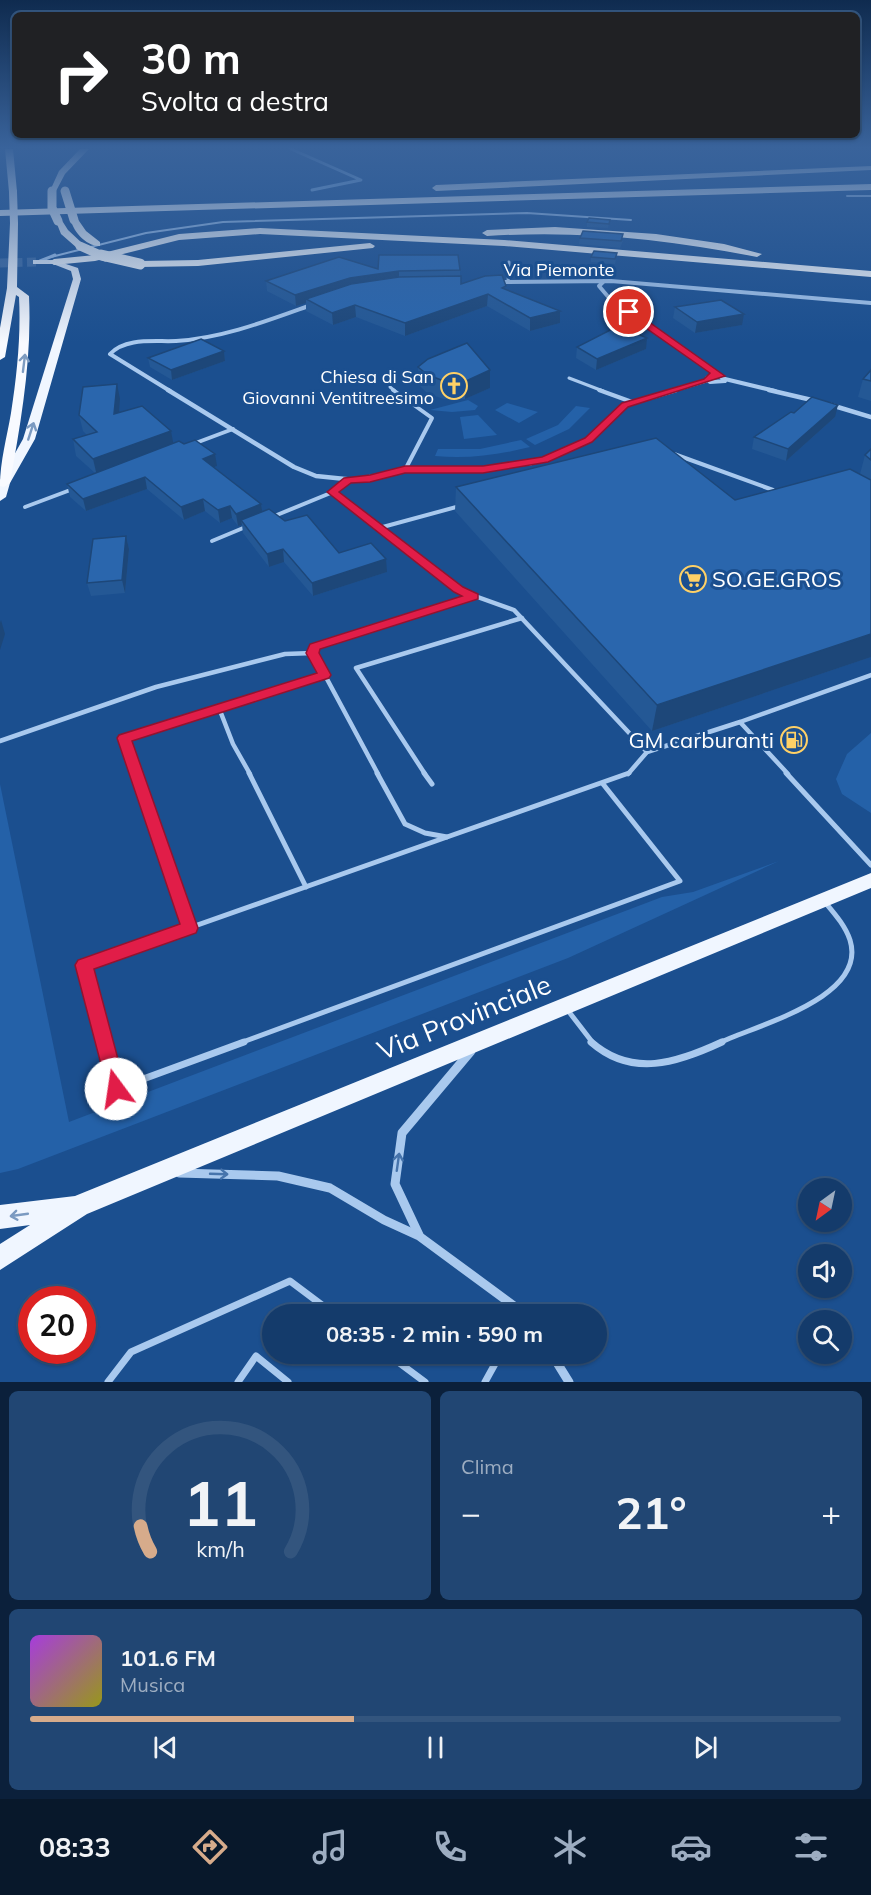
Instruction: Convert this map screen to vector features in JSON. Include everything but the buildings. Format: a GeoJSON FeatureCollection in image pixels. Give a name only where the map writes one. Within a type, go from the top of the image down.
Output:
{"type":"FeatureCollection","features":[{"type":"Feature","properties":{"kind":"highway"},"geometry":{"type":"LineString","coordinates":[[0,357],[12,288],[14,213]]}},
{"type":"Feature","properties":{"kind":"highway"},"geometry":{"type":"LineString","coordinates":[[55,213],[64,232],[80,246],[110,258],[140,264],[210,263],[332,248],[422,246],[869,277]]}},
{"type":"Feature","properties":{"kind":"highway"},"geometry":{"type":"LineString","coordinates":[[71,213],[87,237],[97,244],[119,252],[152,258],[220,256],[329,241],[548,229],[603,231],[683,239],[869,277]]}},
{"type":"Feature","properties":{"kind":"highway"},"geometry":{"type":"LineString","coordinates":[[54,262],[102,256],[179,237],[234,231],[408,237],[573,248],[869,277]]}},
{"type":"Feature","properties":{"kind":"highway"},"geometry":{"type":"LineString","coordinates":[[4,483],[25,361],[24,296],[12,288]]}},
{"type":"Feature","properties":{"kind":"main road"},"geometry":{"type":"LineString","coordinates":[[0,497],[4,483],[29,439],[77,279],[77,273],[72,268],[54,262],[38,262]]}},
{"type":"Feature","properties":{"kind":"main road","name":"Via Provinciale"},"geometry":{"type":"LineString","coordinates":[[79,1206],[871,880]]}},
{"type":"Feature","properties":{"kind":"main road"},"geometry":{"type":"LineString","coordinates":[[0,1217],[79,1206]]}},
{"type":"Feature","properties":{"kind":"main road"},"geometry":{"type":"LineString","coordinates":[[0,1258],[79,1206]]}},
{"type":"Feature","properties":{"kind":"street","name":"Via Piemonte"},"geometry":{"type":"LineString","coordinates":[[497,282],[604,281],[871,303]]}},
{"type":"Feature","properties":{"kind":"street"},"geometry":{"type":"LineString","coordinates":[[604,281],[598,286],[610,299],[722,378],[778,390],[871,417]]}},
{"type":"Feature","properties":{"kind":"street"},"geometry":{"type":"LineString","coordinates":[[321,301],[220,335],[134,343],[112,350],[110,354],[307,473],[348,480],[370,479],[405,470],[483,470],[544,459],[588,440],[622,406],[708,378],[719,383],[722,378]]}},
{"type":"Feature","properties":{"kind":"street"},"geometry":{"type":"LineString","coordinates":[[702,364],[708,378]]}},
{"type":"Feature","properties":{"kind":"street"},"geometry":{"type":"LineString","coordinates":[[419,1236],[395,1184],[402,1133],[478,1042]]}},
{"type":"Feature","properties":{"kind":"street"},"geometry":{"type":"LineString","coordinates":[[161,1173],[278,1176],[330,1188],[384,1220],[419,1236],[512,1304]]}},
{"type":"Feature","properties":{"kind":"street"},"geometry":{"type":"LineString","coordinates":[[558,1364],[569,1382]]}},
{"type":"Feature","properties":{"kind":"lane"},"geometry":{"type":"LineString","coordinates":[[38,262],[65,251],[147,233],[223,222],[510,213]]}},
{"type":"Feature","properties":{"kind":"lane"},"geometry":{"type":"LineString","coordinates":[[534,213],[631,220]]}},
{"type":"Feature","properties":{"kind":"lane"},"geometry":{"type":"LineString","coordinates":[[508,282],[509,262]]}},
{"type":"Feature","properties":{"kind":"lane"},"geometry":{"type":"LineString","coordinates":[[569,378],[632,402]]}},
{"type":"Feature","properties":{"kind":"lane"},"geometry":{"type":"LineString","coordinates":[[390,387],[428,412],[432,418],[405,470]]}},
{"type":"Feature","properties":{"kind":"lane"},"geometry":{"type":"LineString","coordinates":[[189,446],[233,429]]}},
{"type":"Feature","properties":{"kind":"lane"},"geometry":{"type":"LineString","coordinates":[[672,454],[773,490]]}},
{"type":"Feature","properties":{"kind":"lane"},"geometry":{"type":"LineString","coordinates":[[266,519],[333,492],[348,480]]}},
{"type":"Feature","properties":{"kind":"lane"},"geometry":{"type":"LineString","coordinates":[[25,507],[80,487]]}},
{"type":"Feature","properties":{"kind":"lane"},"geometry":{"type":"LineString","coordinates":[[333,492],[458,590],[514,610],[647,752]]}},
{"type":"Feature","properties":{"kind":"lane"},"geometry":{"type":"LineString","coordinates":[[379,528],[464,505]]}},
{"type":"Feature","properties":{"kind":"lane"},"geometry":{"type":"LineString","coordinates":[[212,541],[255,523]]}},
{"type":"Feature","properties":{"kind":"lane"},"geometry":{"type":"LineString","coordinates":[[447,837],[425,833],[405,824],[313,653],[314,647],[474,596]]}},
{"type":"Feature","properties":{"kind":"lane"},"geometry":{"type":"LineString","coordinates":[[432,784],[356,668],[522,618]]}},
{"type":"Feature","properties":{"kind":"lane"},"geometry":{"type":"LineString","coordinates":[[0,741],[156,687],[285,654],[313,653]]}},
{"type":"Feature","properties":{"kind":"lane"},"geometry":{"type":"LineString","coordinates":[[190,928],[124,738],[324,675]]}},
{"type":"Feature","properties":{"kind":"lane"},"geometry":{"type":"LineString","coordinates":[[603,783],[680,881],[116,1089],[84,965],[447,837],[603,783],[627,775],[647,752],[740,722],[871,675]]}},
{"type":"Feature","properties":{"kind":"lane"},"geometry":{"type":"LineString","coordinates":[[219,708],[233,744],[257,787],[306,887]]}},
{"type":"Feature","properties":{"kind":"lane"},"geometry":{"type":"LineString","coordinates":[[740,722],[871,865]]}},
{"type":"Feature","properties":{"kind":"lane"},"geometry":{"type":"LineString","coordinates":[[565,1006],[579,1030],[601,1051],[613,1057],[626,1062],[656,1065],[684,1058],[811,1003],[839,983],[847,971],[852,948],[842,924],[823,899]]}},
{"type":"Feature","properties":{"kind":"lane"},"geometry":{"type":"LineString","coordinates":[[108,1382],[131,1352],[290,1281],[321,1304]]}},
{"type":"Feature","properties":{"kind":"lane"},"geometry":{"type":"LineString","coordinates":[[238,1382],[256,1356],[288,1382]]}},
{"type":"Feature","properties":{"kind":"lane"},"geometry":{"type":"LineString","coordinates":[[401,1364],[425,1382]]}},
{"type":"Feature","properties":{"kind":"lane"},"geometry":{"type":"LineString","coordinates":[[485,1382],[495,1364]]}},
{"type":"Feature","properties":{"kind":"shaded area"},"geometry":{"type":"Polygon","coordinates":[[[468,400],[478,406],[475,410],[452,412],[430,410],[468,400]]]}},
{"type":"Feature","properties":{"kind":"shaded area"},"geometry":{"type":"Polygon","coordinates":[[[507,403],[538,412],[519,423],[495,410],[507,403]]]}},
{"type":"Feature","properties":{"kind":"shaded area"},"geometry":{"type":"Polygon","coordinates":[[[576,406],[590,408],[569,429],[535,445],[526,439],[558,425],[576,406]]]}},
{"type":"Feature","properties":{"kind":"shaded area"},"geometry":{"type":"Polygon","coordinates":[[[478,415],[497,435],[464,439],[460,417],[478,415]]]}},
{"type":"Feature","properties":{"kind":"shaded area"},"geometry":{"type":"Polygon","coordinates":[[[521,440],[530,447],[483,456],[435,456],[438,449],[480,449],[521,440]]]}},
{"type":"Feature","properties":{"kind":"shaded area"},"geometry":{"type":"Polygon","coordinates":[[[871,733],[871,813],[842,794],[836,779],[847,754],[871,733]]]}},
{"type":"Feature","properties":{"kind":"shaded area"},"geometry":{"type":"Polygon","coordinates":[[[0,784],[69,1122],[662,897],[693,892],[779,861],[568,958],[18,1169],[0,1173],[0,784]]]}},
{"type":"Feature","properties":{"kind":"tunnel"},"geometry":{"type":"LineString","coordinates":[[0,263],[36,262]]}},
{"type":"Feature","properties":{"kind":"place","name":"Chiesa di San Giovanni Ventitreesimo"},"geometry":{"type":"Point","coordinates":[454,386]}},
{"type":"Feature","properties":{"kind":"place","name":"SO.GE.GROS"},"geometry":{"type":"Point","coordinates":[693,579]}},
{"type":"Feature","properties":{"kind":"place","name":"GM carburanti"},"geometry":{"type":"Point","coordinates":[794,740]}},
{"type":"Feature","properties":{"kind":"route"},"geometry":{"type":"LineString","coordinates":[[116,1089],[84,965],[190,928],[124,738],[324,675],[313,653],[314,647],[474,596],[458,590],[333,492],[348,480],[370,479],[405,470],[483,470],[531,463],[558,455],[588,440],[625,405],[708,380],[706,378],[709,376],[720,376],[629,312]]}}]}
